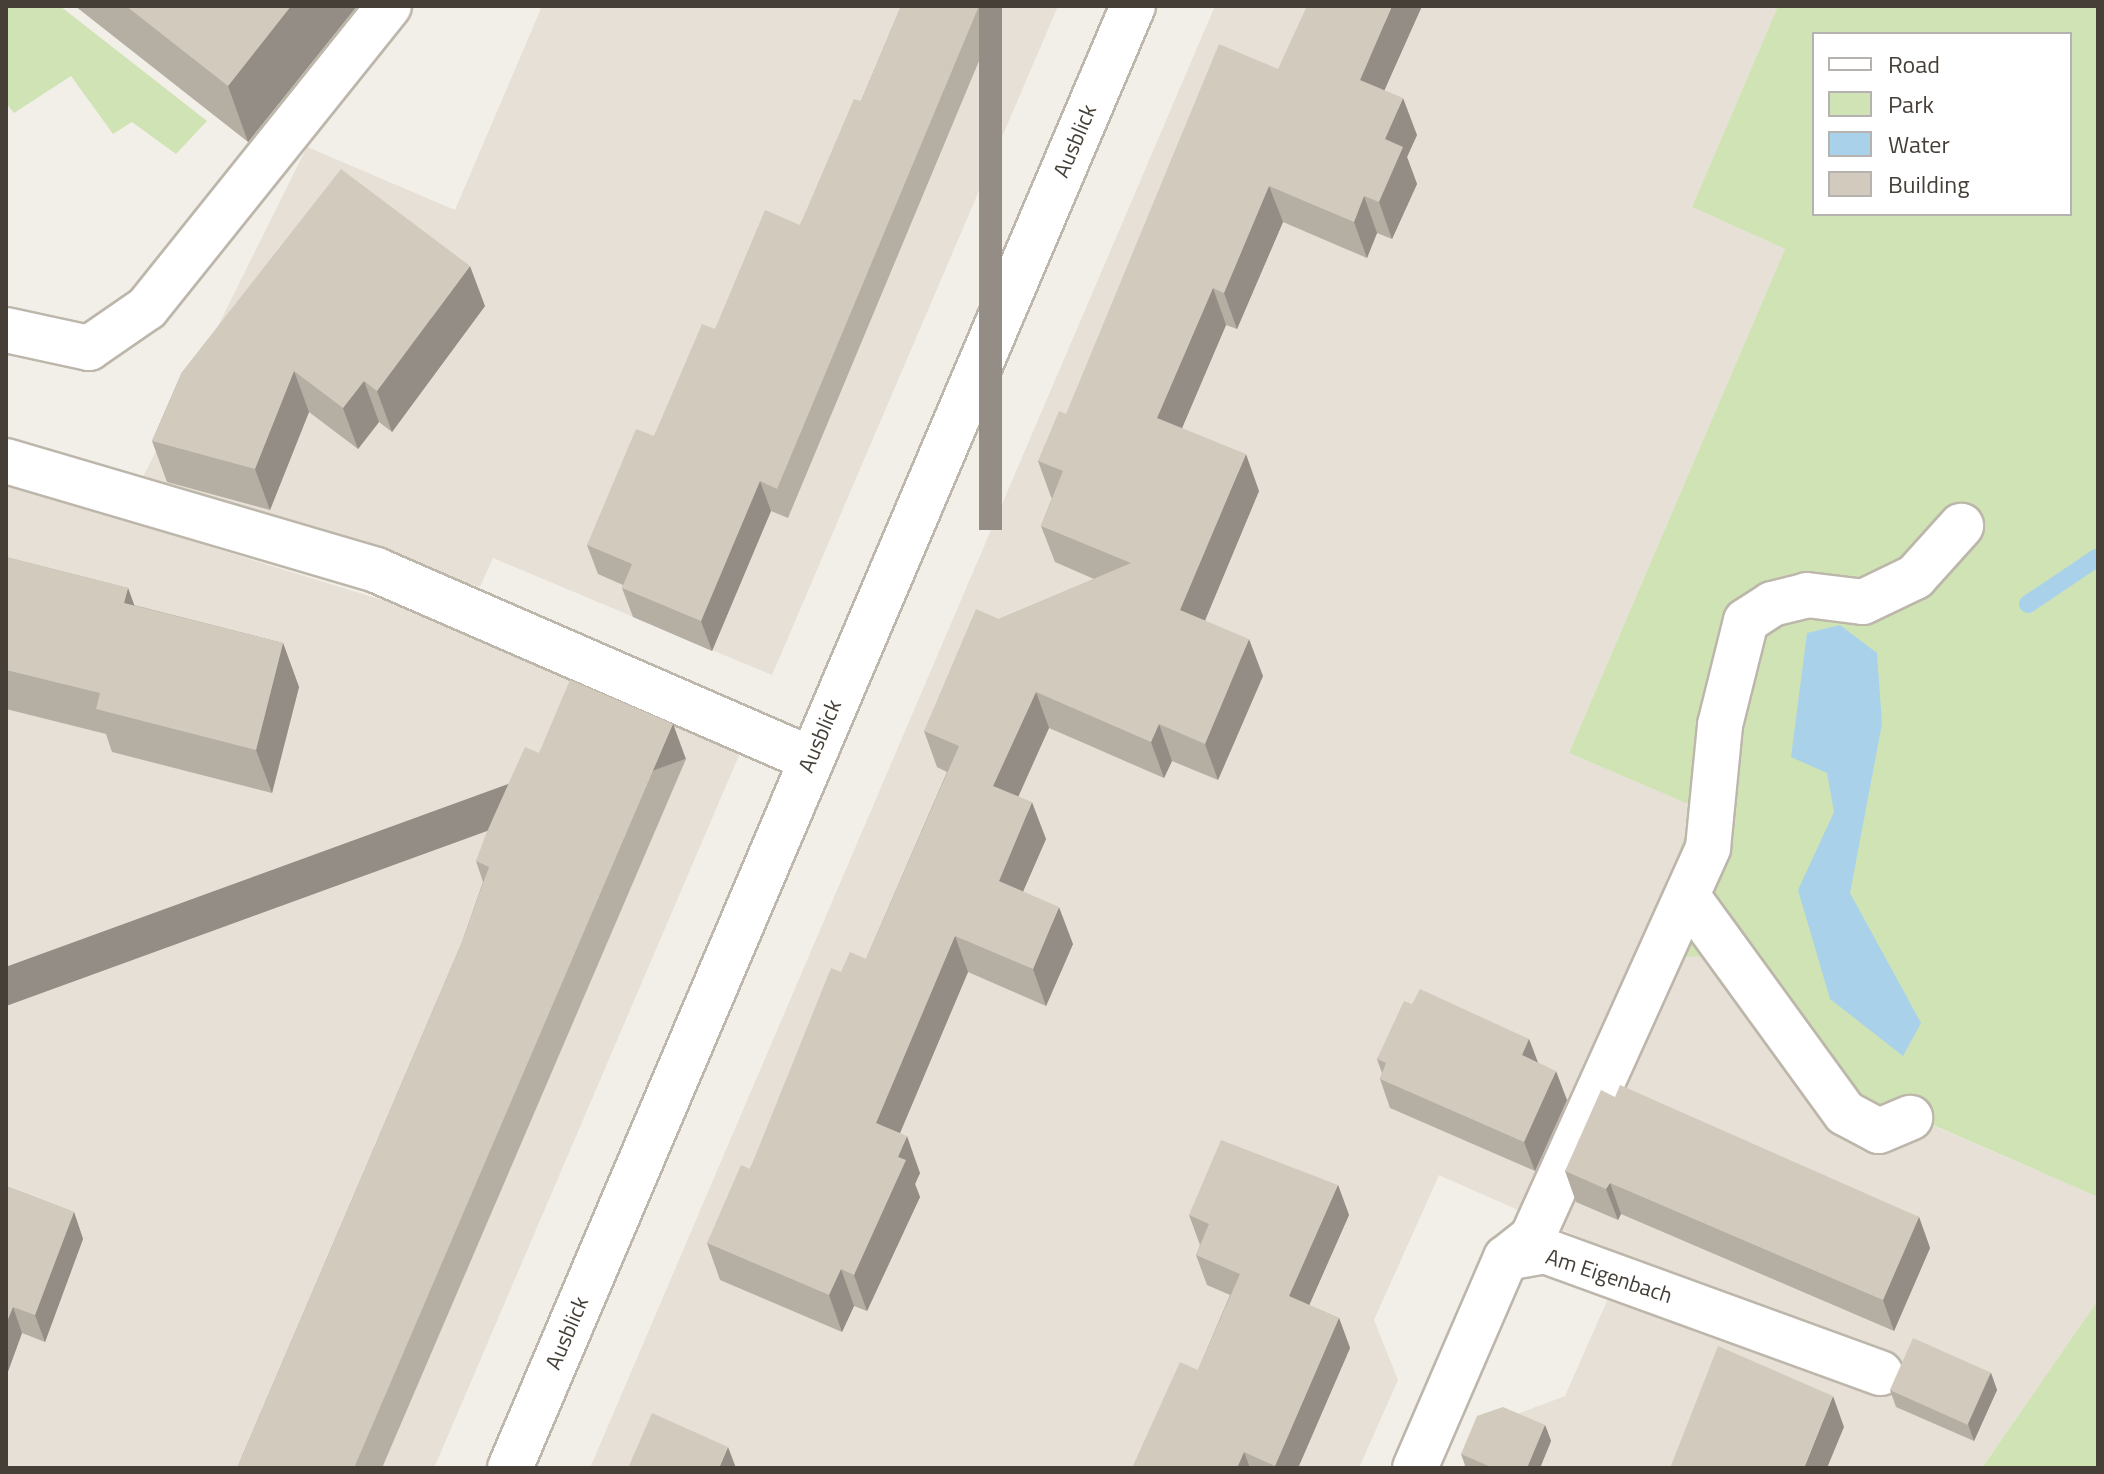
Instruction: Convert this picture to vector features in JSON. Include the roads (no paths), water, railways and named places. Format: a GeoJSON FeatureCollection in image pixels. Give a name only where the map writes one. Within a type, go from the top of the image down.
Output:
{"type":"FeatureCollection","features":[{"type":"Feature","properties":{"kind":"street"},"geometry":{"type":"LineString","coordinates":[[6,330],[89,348],[147,308],[389,6]]}},
{"type":"Feature","properties":{"kind":"street","name":"Ausblick"},"geometry":{"type":"LineString","coordinates":[[510,1468],[1133,6]]}},
{"type":"Feature","properties":{"kind":"street"},"geometry":{"type":"LineString","coordinates":[[6,461],[376,570],[810,759]]}},
{"type":"Feature","properties":{"kind":"street"},"geometry":{"type":"LineString","coordinates":[[1415,1468],[1506,1258],[1532,1238],[1708,848],[1720,725],[1746,621],[1807,595],[1863,602],[1915,577],[1961,526]]}},
{"type":"Feature","properties":{"kind":"street"},"geometry":{"type":"LineString","coordinates":[[1688,897],[1845,1113],[1879,1131],[1910,1118]]}},
{"type":"Feature","properties":{"kind":"street","name":"Am Eigenbach"},"geometry":{"type":"LineString","coordinates":[[1506,1258],[1545,1251],[1881,1373]]}},
{"type":"Feature","properties":{"kind":"water"},"geometry":{"type":"Polygon","coordinates":[[[1840,625],[1877,653],[1882,724],[1850,893],[1921,1023],[1903,1056],[1830,999],[1798,890],[1834,812],[1827,773],[1791,757],[1807,633],[1840,625]]]}},
{"type":"Feature","properties":{"kind":"waterway"},"geometry":{"type":"LineString","coordinates":[[2028,604],[2098,557]]}}]}
